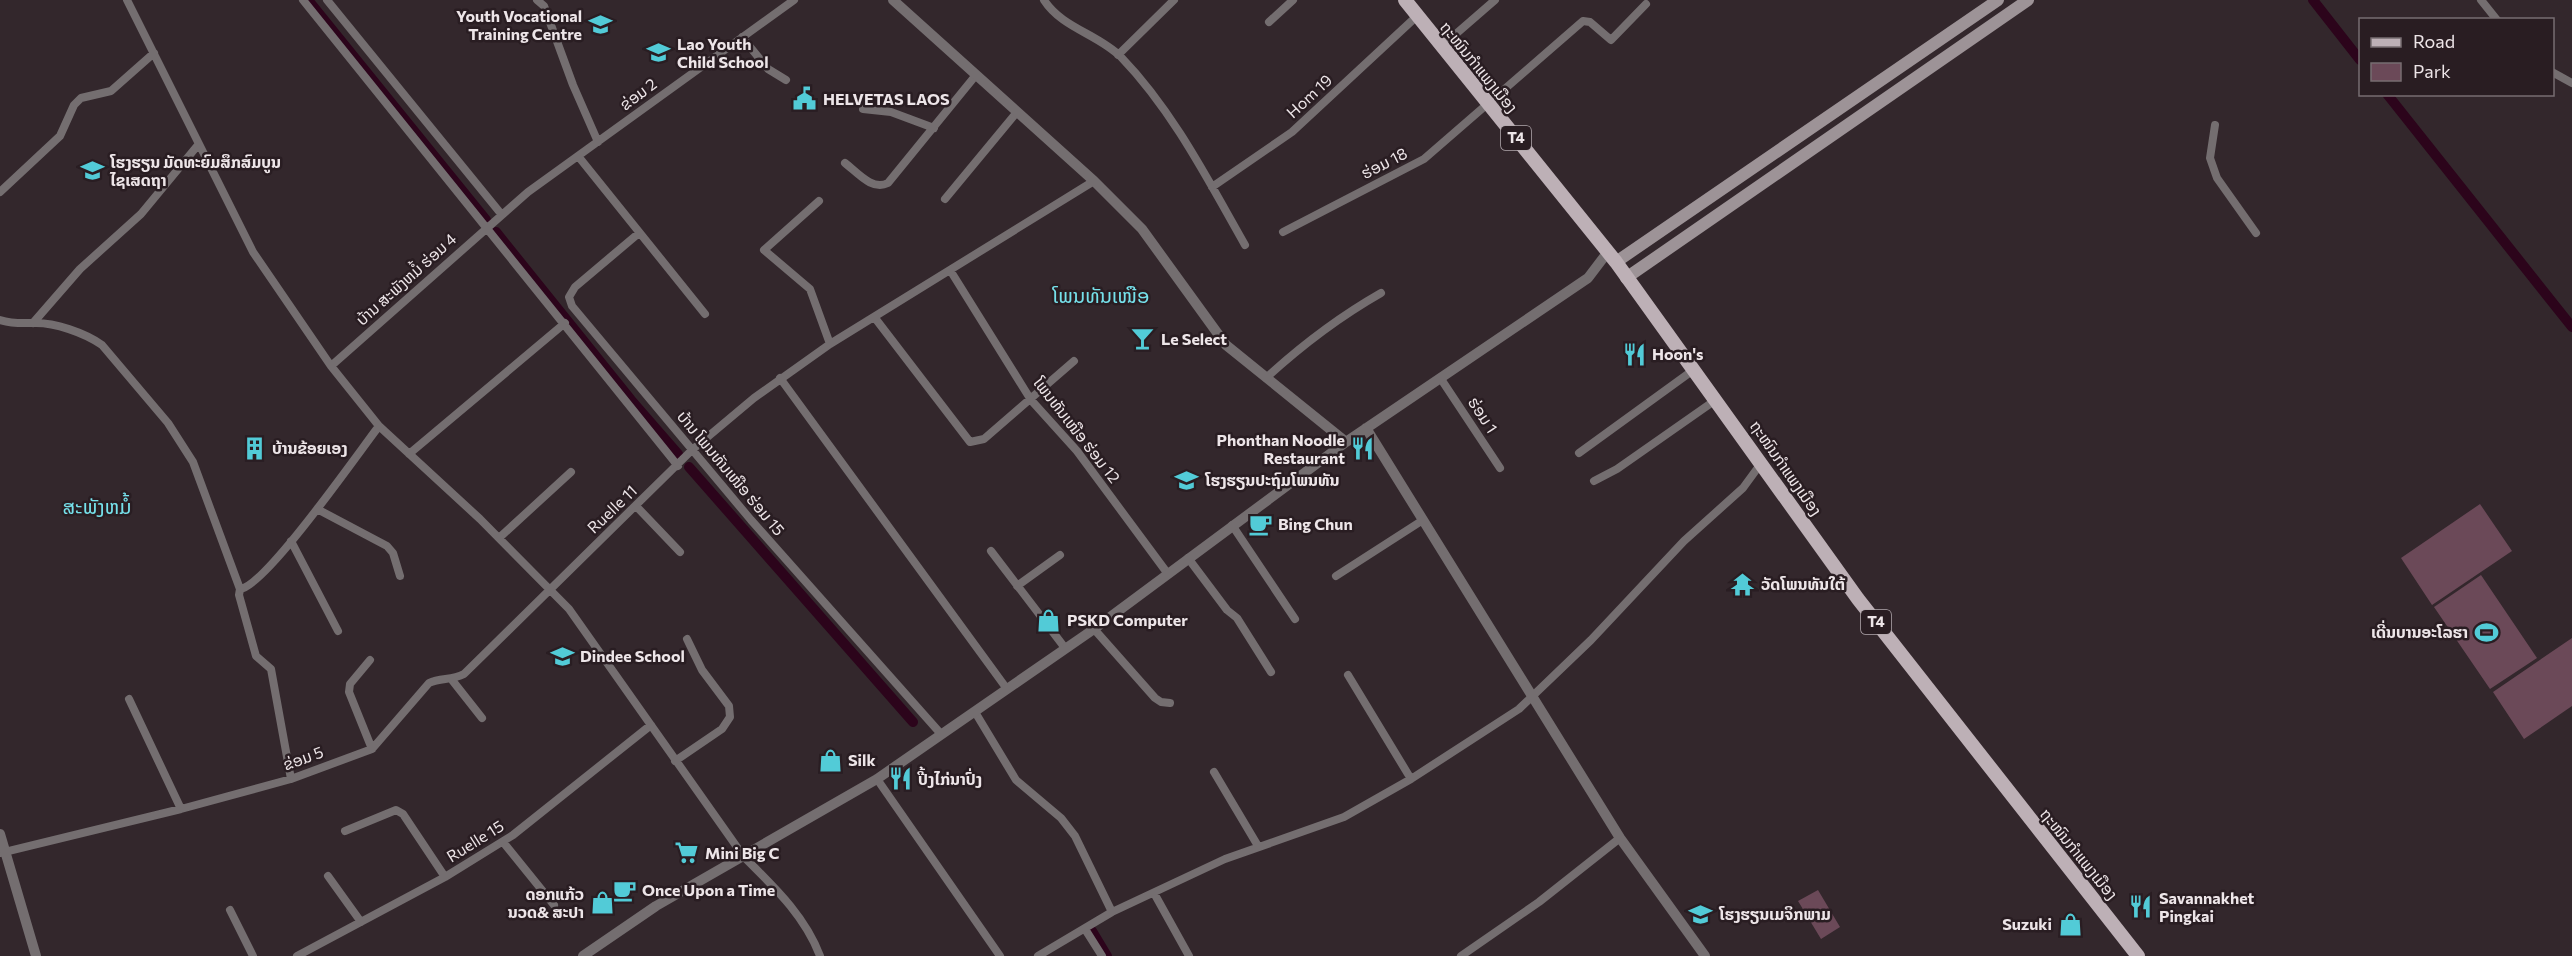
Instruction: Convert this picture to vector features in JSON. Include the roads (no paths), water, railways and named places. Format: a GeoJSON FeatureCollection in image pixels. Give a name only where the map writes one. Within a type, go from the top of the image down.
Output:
{"type":"FeatureCollection","features":[{"type":"Feature","properties":{"kind":"main road","name":"ຖະໜົນກຳແພງເມືອງ"},"geometry":{"type":"LineString","coordinates":[[1405,0],[1611,258],[1692,371],[1717,399],[1858,599],[2138,956]]}},
{"type":"Feature","properties":{"kind":"main road"},"geometry":{"type":"LineString","coordinates":[[1611,258],[1998,0]]}},
{"type":"Feature","properties":{"kind":"main road"},"geometry":{"type":"LineString","coordinates":[[1626,278],[2028,0]]}},
{"type":"Feature","properties":{"kind":"street"},"geometry":{"type":"LineString","coordinates":[[127,0],[198,145],[261,265],[331,366],[379,426],[552,589],[588,635],[744,857],[780,893],[800,918],[820,956]]}},
{"type":"Feature","properties":{"kind":"street"},"geometry":{"type":"LineString","coordinates":[[303,0],[486,228],[566,322],[678,466]]}},
{"type":"Feature","properties":{"kind":"street"},"geometry":{"type":"LineString","coordinates":[[327,0],[502,215]]}},
{"type":"Feature","properties":{"kind":"street"},"geometry":{"type":"LineString","coordinates":[[537,0],[544,6],[573,85],[598,142]]}},
{"type":"Feature","properties":{"kind":"street","name":"ຂ່ອມ 2"},"geometry":{"type":"LineString","coordinates":[[502,215],[528,192],[794,0]]}},
{"type":"Feature","properties":{"kind":"street"},"geometry":{"type":"LineString","coordinates":[[893,0],[1094,181],[1142,229],[1226,345],[1346,442]]}},
{"type":"Feature","properties":{"kind":"street"},"geometry":{"type":"LineString","coordinates":[[1044,0],[1068,24],[1103,42],[1118,55],[1166,111],[1245,245]]}},
{"type":"Feature","properties":{"kind":"street"},"geometry":{"type":"LineString","coordinates":[[1118,55],[1174,0]]}},
{"type":"Feature","properties":{"kind":"street"},"geometry":{"type":"LineString","coordinates":[[1269,22],[1293,0]]}},
{"type":"Feature","properties":{"kind":"street"},"geometry":{"type":"LineString","coordinates":[[1442,46],[1495,0]]}},
{"type":"Feature","properties":{"kind":"street"},"geometry":{"type":"LineString","coordinates":[[2481,0],[2495,18]]}},
{"type":"Feature","properties":{"kind":"street","name":"ຮ່ອມ 18"},"geometry":{"type":"LineString","coordinates":[[1283,231],[1424,159],[1488,106],[1583,21],[1590,22],[1611,40],[1646,4]]}},
{"type":"Feature","properties":{"kind":"street","name":"Hom 19"},"geometry":{"type":"LineString","coordinates":[[1212,187],[1292,132],[1418,16]]}},
{"type":"Feature","properties":{"kind":"street"},"geometry":{"type":"LineString","coordinates":[[742,38],[768,69],[786,80]]}},
{"type":"Feature","properties":{"kind":"street"},"geometry":{"type":"LineString","coordinates":[[0,192],[60,136],[74,105],[81,98],[111,91],[154,53]]}},
{"type":"Feature","properties":{"kind":"street"},"geometry":{"type":"LineString","coordinates":[[2554,73],[2572,82]]}},
{"type":"Feature","properties":{"kind":"street"},"geometry":{"type":"LineString","coordinates":[[845,163],[873,185],[884,185],[976,75]]}},
{"type":"Feature","properties":{"kind":"street"},"geometry":{"type":"LineString","coordinates":[[863,109],[891,112],[934,128]]}},
{"type":"Feature","properties":{"kind":"street"},"geometry":{"type":"LineString","coordinates":[[945,199],[1017,112]]}},
{"type":"Feature","properties":{"kind":"street"},"geometry":{"type":"LineString","coordinates":[[2215,125],[2210,158],[2217,178],[2256,233]]}},
{"type":"Feature","properties":{"kind":"street"},"geometry":{"type":"LineString","coordinates":[[33,323],[80,269],[141,214],[198,145]]}},
{"type":"Feature","properties":{"kind":"street"},"geometry":{"type":"LineString","coordinates":[[578,156],[705,314]]}},
{"type":"Feature","properties":{"kind":"street","name":"Ruelle 11"},"geometry":{"type":"LineString","coordinates":[[552,589],[692,450],[780,378],[830,344],[1094,181]]}},
{"type":"Feature","properties":{"kind":"street"},"geometry":{"type":"LineString","coordinates":[[819,201],[764,250],[810,289],[830,344]]}},
{"type":"Feature","properties":{"kind":"street","name":"ບ້ານ ສະພັງຫມໍ້ ຮ່ອມ 4"},"geometry":{"type":"LineString","coordinates":[[331,366],[502,215]]}},
{"type":"Feature","properties":{"kind":"street","name":"ບ້ານ ໂພນທັນເໜືອ ຮ່ອມ 15"},"geometry":{"type":"LineString","coordinates":[[639,233],[575,287],[569,297],[572,306],[692,450],[941,734]]}},
{"type":"Feature","properties":{"kind":"street"},"geometry":{"type":"LineString","coordinates":[[586,954],[656,906],[877,778],[975,712],[1094,629],[1346,442],[1588,279],[1611,258]]}},
{"type":"Feature","properties":{"kind":"street","name":"ໂພນທັນເໜືອ ຮ່ອມ 12"},"geometry":{"type":"LineString","coordinates":[[950,270],[1031,400],[1077,451],[1168,574]]}},
{"type":"Feature","properties":{"kind":"street"},"geometry":{"type":"LineString","coordinates":[[1266,378],[1298,349],[1343,315],[1381,292]]}},
{"type":"Feature","properties":{"kind":"street"},"geometry":{"type":"LineString","coordinates":[[874,318],[970,442],[984,439],[1074,361]]}},
{"type":"Feature","properties":{"kind":"street"},"geometry":{"type":"LineString","coordinates":[[0,320],[22,325],[33,323],[60,328],[93,339],[102,345],[168,423],[194,462],[240,589],[239,595],[256,656],[271,669],[291,779]]}},
{"type":"Feature","properties":{"kind":"street"},"geometry":{"type":"LineString","coordinates":[[410,454],[566,322]]}},
{"type":"Feature","properties":{"kind":"street"},"geometry":{"type":"LineString","coordinates":[[1579,453],[1692,371]]}},
{"type":"Feature","properties":{"kind":"street"},"geometry":{"type":"LineString","coordinates":[[780,378],[1007,688]]}},
{"type":"Feature","properties":{"kind":"street","name":"ຮ່ອມ 1"},"geometry":{"type":"LineString","coordinates":[[1441,379],[1500,468]]}},
{"type":"Feature","properties":{"kind":"street"},"geometry":{"type":"LineString","coordinates":[[1594,481],[1617,469],[1717,399]]}},
{"type":"Feature","properties":{"kind":"street"},"geometry":{"type":"LineString","coordinates":[[240,589],[251,586],[291,541],[379,426]]}},
{"type":"Feature","properties":{"kind":"street"},"geometry":{"type":"LineString","coordinates":[[1366,428],[1620,838],[1705,956]]}},
{"type":"Feature","properties":{"kind":"street"},"geometry":{"type":"LineString","coordinates":[[1038,956],[1112,912],[1258,846],[1344,817],[1411,779],[1533,697],[1684,541],[1743,488],[1762,462]]}},
{"type":"Feature","properties":{"kind":"street"},"geometry":{"type":"LineString","coordinates":[[499,538],[571,472]]}},
{"type":"Feature","properties":{"kind":"street"},"geometry":{"type":"LineString","coordinates":[[636,506],[680,552]]}},
{"type":"Feature","properties":{"kind":"street"},"geometry":{"type":"LineString","coordinates":[[317,509],[387,546],[393,553],[400,576]]}},
{"type":"Feature","properties":{"kind":"street"},"geometry":{"type":"LineString","coordinates":[[1336,576],[1423,520]]}},
{"type":"Feature","properties":{"kind":"street"},"geometry":{"type":"LineString","coordinates":[[1232,525],[1295,619]]}},
{"type":"Feature","properties":{"kind":"street"},"geometry":{"type":"LineString","coordinates":[[291,541],[338,631]]}},
{"type":"Feature","properties":{"kind":"street"},"geometry":{"type":"LineString","coordinates":[[991,551],[1065,648]]}},
{"type":"Feature","properties":{"kind":"street"},"geometry":{"type":"LineString","coordinates":[[1017,586],[1060,555]]}},
{"type":"Feature","properties":{"kind":"street"},"geometry":{"type":"LineString","coordinates":[[1188,558],[1227,610],[1237,618],[1271,672]]}},
{"type":"Feature","properties":{"kind":"street","name":"ຂ່ອມ 5"},"geometry":{"type":"LineString","coordinates":[[2,853],[291,779],[372,749],[429,683],[438,679],[452,680],[464,674],[552,589]]}},
{"type":"Feature","properties":{"kind":"street"},"geometry":{"type":"LineString","coordinates":[[1094,629],[1155,698],[1161,702],[1170,703]]}},
{"type":"Feature","properties":{"kind":"street"},"geometry":{"type":"LineString","coordinates":[[675,761],[722,729],[730,717],[729,706],[702,670],[687,639]]}},
{"type":"Feature","properties":{"kind":"street"},"geometry":{"type":"LineString","coordinates":[[370,660],[350,684],[349,692],[372,749]]}},
{"type":"Feature","properties":{"kind":"street"},"geometry":{"type":"LineString","coordinates":[[1348,675],[1411,779]]}},
{"type":"Feature","properties":{"kind":"street"},"geometry":{"type":"LineString","coordinates":[[452,680],[482,718]]}},
{"type":"Feature","properties":{"kind":"street"},"geometry":{"type":"LineString","coordinates":[[129,699],[181,809]]}},
{"type":"Feature","properties":{"kind":"street"},"geometry":{"type":"LineString","coordinates":[[975,712],[1016,780],[1061,818],[1076,836],[1112,912]]}},
{"type":"Feature","properties":{"kind":"street","name":"Ruelle 15"},"geometry":{"type":"LineString","coordinates":[[297,956],[445,877],[503,842],[651,725]]}},
{"type":"Feature","properties":{"kind":"street"},"geometry":{"type":"LineString","coordinates":[[1214,772],[1258,846]]}},
{"type":"Feature","properties":{"kind":"street"},"geometry":{"type":"LineString","coordinates":[[877,778],[1000,956]]}},
{"type":"Feature","properties":{"kind":"street"},"geometry":{"type":"LineString","coordinates":[[345,831],[396,810],[403,814],[445,877]]}},
{"type":"Feature","properties":{"kind":"street"},"geometry":{"type":"LineString","coordinates":[[0,834],[2,853],[36,956]]}},
{"type":"Feature","properties":{"kind":"street"},"geometry":{"type":"LineString","coordinates":[[1461,956],[1539,902],[1620,838]]}},
{"type":"Feature","properties":{"kind":"street"},"geometry":{"type":"LineString","coordinates":[[503,842],[554,905]]}},
{"type":"Feature","properties":{"kind":"street"},"geometry":{"type":"LineString","coordinates":[[328,876],[361,922]]}},
{"type":"Feature","properties":{"kind":"street"},"geometry":{"type":"LineString","coordinates":[[1154,893],[1189,956]]}},
{"type":"Feature","properties":{"kind":"street"},"geometry":{"type":"LineString","coordinates":[[230,910],[253,956]]}},
{"type":"Feature","properties":{"kind":"street"},"geometry":{"type":"LineString","coordinates":[[1085,929],[1102,956]]}},
{"type":"Feature","properties":{"kind":"waterway"},"geometry":{"type":"LineString","coordinates":[[308,0],[486,220]]}},
{"type":"Feature","properties":{"kind":"waterway"},"geometry":{"type":"LineString","coordinates":[[2313,0],[2359,59]]}},
{"type":"Feature","properties":{"kind":"waterway"},"geometry":{"type":"LineString","coordinates":[[2389,96],[2572,327]]}},
{"type":"Feature","properties":{"kind":"waterway"},"geometry":{"type":"LineString","coordinates":[[496,232],[631,400],[678,454]]}},
{"type":"Feature","properties":{"kind":"waterway"},"geometry":{"type":"LineString","coordinates":[[689,467],[913,722]]}},
{"type":"Feature","properties":{"kind":"waterway"},"geometry":{"type":"LineString","coordinates":[[1092,931],[1107,956]]}},
{"type":"Feature","properties":{"kind":"place","name":"Youth Vocational Training Centre"},"geometry":{"type":"Point","coordinates":[600,25]}},
{"type":"Feature","properties":{"kind":"place","name":"Lao Youth Child School"},"geometry":{"type":"Point","coordinates":[659,53]}},
{"type":"Feature","properties":{"kind":"place","name":"HELVETAS LAOS"},"geometry":{"type":"Point","coordinates":[805,99]}},
{"type":"Feature","properties":{"kind":"place","name":"ໂຮງຮຽນ ມັດທະຍົມສຶກສົມບູນ ໄຊເສດຖາ"},"geometry":{"type":"Point","coordinates":[92,171]}},
{"type":"Feature","properties":{"kind":"place","name":"Le Select"},"geometry":{"type":"Point","coordinates":[1143,339]}},
{"type":"Feature","properties":{"kind":"place","name":"Hoon's"},"geometry":{"type":"Point","coordinates":[1634,354]}},
{"type":"Feature","properties":{"kind":"place","name":"ບ້ານຂ້ອຍເອງ"},"geometry":{"type":"Point","coordinates":[254,448]}},
{"type":"Feature","properties":{"kind":"place","name":"Phonthan Noodle Restaurant"},"geometry":{"type":"Point","coordinates":[1363,449]}},
{"type":"Feature","properties":{"kind":"place","name":"ໂຮງຮຽນປະຖົມໂພນທັນ"},"geometry":{"type":"Point","coordinates":[1187,480]}},
{"type":"Feature","properties":{"kind":"place","name":"Bing Chun"},"geometry":{"type":"Point","coordinates":[1260,524]}},
{"type":"Feature","properties":{"kind":"place","name":"ວັດໂພນທັນໃຕ້"},"geometry":{"type":"Point","coordinates":[1743,584]}},
{"type":"Feature","properties":{"kind":"place","name":"PSKD Computer"},"geometry":{"type":"Point","coordinates":[1049,620]}},
{"type":"Feature","properties":{"kind":"place","name":"ເດີ່ນບານອະໂລຮາ"},"geometry":{"type":"Point","coordinates":[2486,632]}},
{"type":"Feature","properties":{"kind":"place","name":"Dindee School"},"geometry":{"type":"Point","coordinates":[562,656]}},
{"type":"Feature","properties":{"kind":"place","name":"Silk"},"geometry":{"type":"Point","coordinates":[830,760]}},
{"type":"Feature","properties":{"kind":"place","name":"ປີ້ງໄກ່ນາປົ່ງ"},"geometry":{"type":"Point","coordinates":[900,779]}},
{"type":"Feature","properties":{"kind":"place","name":"Mini Big C"},"geometry":{"type":"Point","coordinates":[687,853]}},
{"type":"Feature","properties":{"kind":"place","name":"Once Upon a Time"},"geometry":{"type":"Point","coordinates":[624,890]}},
{"type":"Feature","properties":{"kind":"place","name":"ດອກແກ້ວ ນວດ& ສະປາ"},"geometry":{"type":"Point","coordinates":[602,903]}},
{"type":"Feature","properties":{"kind":"place","name":"Savannakhet Pingkai"},"geometry":{"type":"Point","coordinates":[2141,907]}},
{"type":"Feature","properties":{"kind":"place","name":"ໂຮງຮຽນເມຈິກພາມ"},"geometry":{"type":"Point","coordinates":[1701,914]}},
{"type":"Feature","properties":{"kind":"place","name":"Suzuki"},"geometry":{"type":"Point","coordinates":[2070,924]}},
{"type":"Feature","properties":{"kind":"district","name":"ໂພນທັນເໜືອ"},"geometry":{"type":"Point","coordinates":[1101,296]}},
{"type":"Feature","properties":{"kind":"district","name":"ສະພັງຫມໍ້"},"geometry":{"type":"Point","coordinates":[97,507]}}]}
